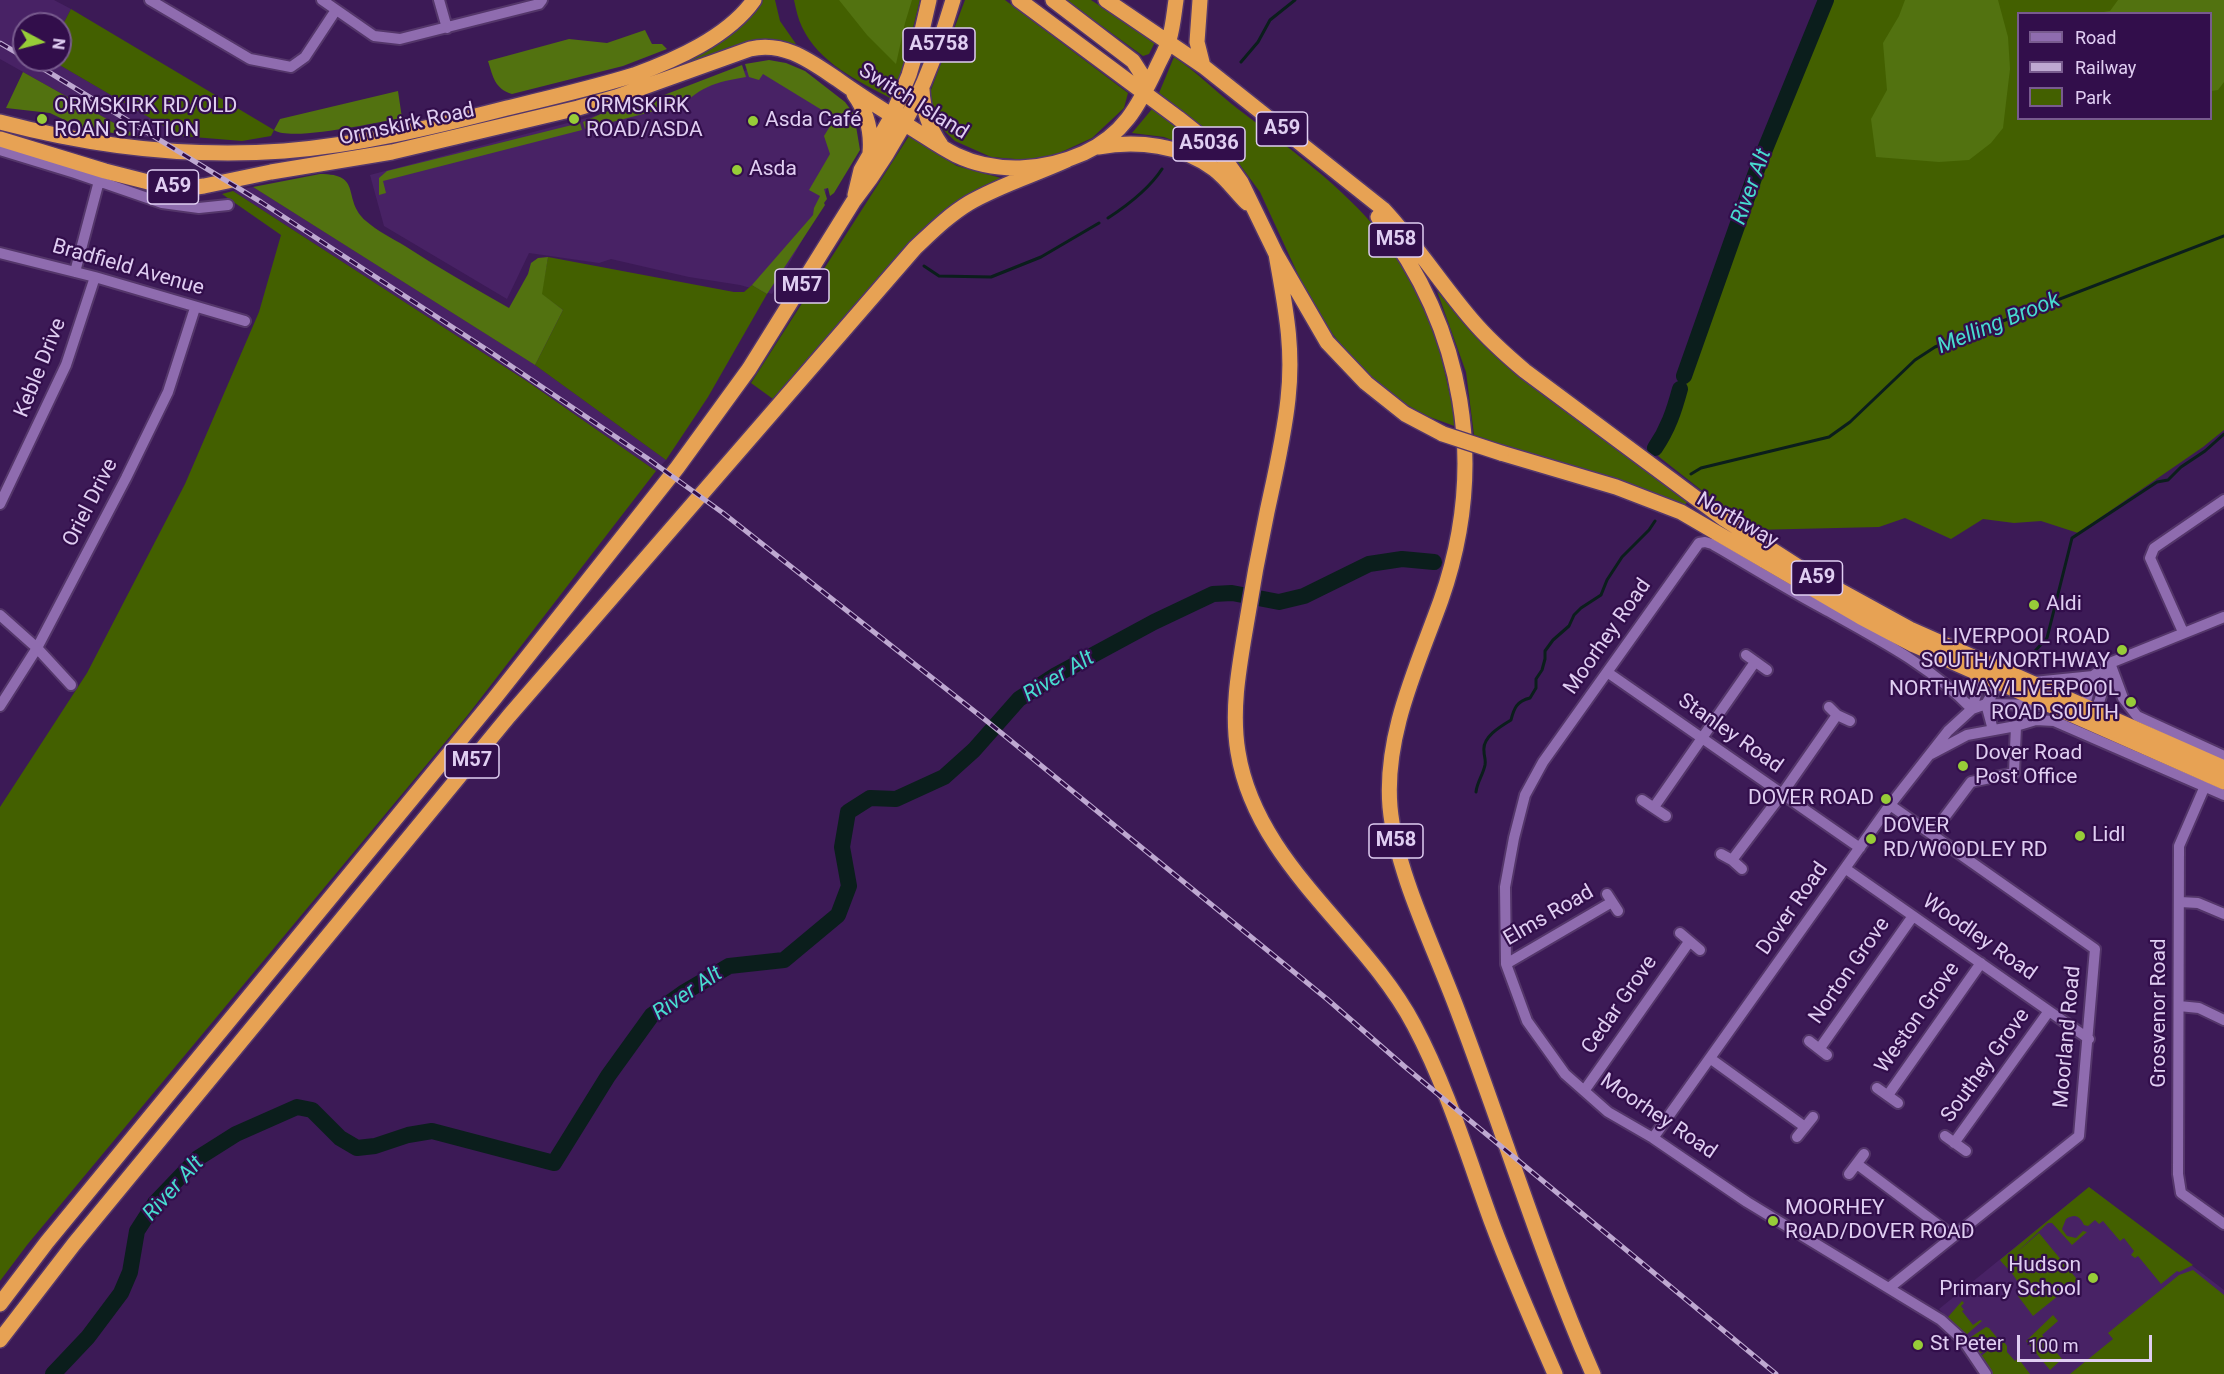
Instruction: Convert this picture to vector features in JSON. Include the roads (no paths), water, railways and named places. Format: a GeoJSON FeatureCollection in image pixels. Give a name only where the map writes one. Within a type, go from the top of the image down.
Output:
{"type":"FeatureCollection","features":[{"type":"Feature","properties":{"kind":"highway","name":"Ormskirk Road"},"geometry":{"type":"LineString","coordinates":[[0,122],[73,138],[165,150],[272,152],[347,143],[436,126],[634,75],[664,64],[712,37],[738,18],[754,0]]}},
{"type":"Feature","properties":{"kind":"highway"},"geometry":{"type":"LineString","coordinates":[[898,120],[929,0]]}},
{"type":"Feature","properties":{"kind":"highway","name":"Switch Island"},"geometry":{"type":"LineString","coordinates":[[898,120],[922,89],[932,67],[953,0]]}},
{"type":"Feature","properties":{"kind":"highway","name":"A5036"},"geometry":{"type":"LineString","coordinates":[[1019,0],[1202,137],[1224,158],[1241,182],[1255,212]]}},
{"type":"Feature","properties":{"kind":"highway"},"geometry":{"type":"LineString","coordinates":[[1053,0],[1118,48],[1138,68],[1142,75],[1144,94]]}},
{"type":"Feature","properties":{"kind":"highway"},"geometry":{"type":"LineString","coordinates":[[1106,0],[1203,66]]}},
{"type":"Feature","properties":{"kind":"highway","name":"Switch Island"},"geometry":{"type":"LineString","coordinates":[[816,65],[898,120],[956,155],[1006,168],[1028,168],[1067,160],[1094,148],[1121,128],[1130,118],[1169,42],[1176,0]]}},
{"type":"Feature","properties":{"kind":"highway"},"geometry":{"type":"LineString","coordinates":[[1200,0],[1197,42],[1203,66]]}},
{"type":"Feature","properties":{"kind":"highway"},"geometry":{"type":"LineString","coordinates":[[1124,78],[1169,42]]}},
{"type":"Feature","properties":{"kind":"highway","name":"Ormskirk Road"},"geometry":{"type":"LineString","coordinates":[[0,139],[160,185],[196,187],[271,171],[392,152],[578,108],[758,47],[788,50],[816,65]]}},
{"type":"Feature","properties":{"kind":"highway","name":"A59"},"geometry":{"type":"LineString","coordinates":[[1203,66],[1361,192]]}},
{"type":"Feature","properties":{"kind":"highway","name":"M57"},"geometry":{"type":"LineString","coordinates":[[848,87],[866,114],[870,128],[869,156]]}},
{"type":"Feature","properties":{"kind":"highway"},"geometry":{"type":"LineString","coordinates":[[922,89],[923,105],[928,122],[942,146]]}},
{"type":"Feature","properties":{"kind":"highway","name":"M57"},"geometry":{"type":"LineString","coordinates":[[853,202],[861,170],[869,156],[898,120]]}},
{"type":"Feature","properties":{"kind":"highway","name":"M57"},"geometry":{"type":"LineString","coordinates":[[0,1304],[54,1233],[494,699],[677,468],[749,369],[853,202],[872,177],[898,120]]}},
{"type":"Feature","properties":{"kind":"highway","name":"A59"},"geometry":{"type":"LineString","coordinates":[[1094,148],[1116,144],[1152,145],[1192,157],[1214,170],[1255,212],[1276,254]]}},
{"type":"Feature","properties":{"kind":"highway","name":"M57"},"geometry":{"type":"LineString","coordinates":[[0,1340],[89,1225],[508,716],[915,248],[939,225],[968,204],[994,190],[1067,160]]}},
{"type":"Feature","properties":{"kind":"highway","name":"Northway"},"geometry":{"type":"LineString","coordinates":[[1361,192],[1383,209],[1408,236],[1473,321],[1495,345],[1525,371],[1734,526],[1808,573],[2003,677],[2050,705],[2088,713],[2224,768]]}},
{"type":"Feature","properties":{"kind":"highway","name":"M58"},"geometry":{"type":"LineString","coordinates":[[1361,192],[1411,263],[1435,310],[1456,377],[1461,403],[1465,452],[1461,506],[1450,569],[1397,728],[1390,773],[1392,819],[1407,878],[1464,1028],[1529,1214],[1593,1374]]}},
{"type":"Feature","properties":{"kind":"highway"},"geometry":{"type":"LineString","coordinates":[[1276,254],[1289,324],[1290,376],[1282,437],[1239,664],[1235,723],[1238,753],[1254,807],[1267,830],[1285,856],[1364,951],[1400,1000],[1412,1021],[1435,1069],[1506,1259],[1555,1374]]}},
{"type":"Feature","properties":{"kind":"highway","name":"Northway"},"geometry":{"type":"LineString","coordinates":[[1276,254],[1327,342],[1366,383],[1404,414],[1443,434],[1616,487],[1681,512],[1860,617],[1914,645],[1974,671],[2031,682],[2224,782]]}},
{"type":"Feature","properties":{"kind":"street"},"geometry":{"type":"LineString","coordinates":[[150,0],[250,59],[291,67],[305,57],[336,10]]}},
{"type":"Feature","properties":{"kind":"street"},"geometry":{"type":"LineString","coordinates":[[322,0],[374,36],[400,39],[539,4],[542,0]]}},
{"type":"Feature","properties":{"kind":"street"},"geometry":{"type":"LineString","coordinates":[[439,0],[447,28]]}},
{"type":"Feature","properties":{"kind":"street"},"geometry":{"type":"LineString","coordinates":[[0,150],[162,203],[199,208],[228,205]]}},
{"type":"Feature","properties":{"kind":"street"},"geometry":{"type":"LineString","coordinates":[[75,272],[99,181]]}},
{"type":"Feature","properties":{"kind":"street","name":"Bradfield Avenue"},"geometry":{"type":"LineString","coordinates":[[0,253],[245,321]]}},
{"type":"Feature","properties":{"kind":"street","name":"Keble Drive"},"geometry":{"type":"LineString","coordinates":[[0,504],[66,365],[95,278]]}},
{"type":"Feature","properties":{"kind":"street","name":"Oriel Drive"},"geometry":{"type":"LineString","coordinates":[[0,706],[37,648],[126,478],[168,392],[195,308]]}},
{"type":"Feature","properties":{"kind":"street"},"geometry":{"type":"LineString","coordinates":[[2183,632],[2150,558],[2154,548],[2224,500]]}},
{"type":"Feature","properties":{"kind":"street","name":"Moorhey Road"},"geometry":{"type":"LineString","coordinates":[[1701,542],[1695,547],[1543,762],[1524,795],[1504,887],[1506,964],[1527,1020],[1565,1074],[1608,1112],[1653,1138],[1747,1202],[1941,1320],[1963,1340],[1986,1374]]}},
{"type":"Feature","properties":{"kind":"street","name":"Northway"},"geometry":{"type":"LineString","coordinates":[[1701,542],[1712,544],[1882,641],[1956,692],[1972,709]]}},
{"type":"Feature","properties":{"kind":"street"},"geometry":{"type":"LineString","coordinates":[[0,615],[37,648],[71,685]]}},
{"type":"Feature","properties":{"kind":"street"},"geometry":{"type":"LineString","coordinates":[[2031,682],[2093,676],[2110,663],[2224,617]]}},
{"type":"Feature","properties":{"kind":"street"},"geometry":{"type":"LineString","coordinates":[[1746,655],[1767,670]]}},
{"type":"Feature","properties":{"kind":"street"},"geometry":{"type":"LineString","coordinates":[[1654,807],[1755,662]]}},
{"type":"Feature","properties":{"kind":"street"},"geometry":{"type":"LineString","coordinates":[[2088,713],[2110,663]]}},
{"type":"Feature","properties":{"kind":"street"},"geometry":{"type":"LineString","coordinates":[[2110,663],[2123,698],[2137,716],[2224,756]]}},
{"type":"Feature","properties":{"kind":"street"},"geometry":{"type":"LineString","coordinates":[[1972,709],[1977,691],[1974,671]]}},
{"type":"Feature","properties":{"kind":"street","name":"Stanley Road"},"geometry":{"type":"LineString","coordinates":[[1607,672],[1860,848]]}},
{"type":"Feature","properties":{"kind":"street"},"geometry":{"type":"LineString","coordinates":[[2088,713],[2093,676]]}},
{"type":"Feature","properties":{"kind":"street"},"geometry":{"type":"LineString","coordinates":[[1993,730],[1986,704],[2003,677]]}},
{"type":"Feature","properties":{"kind":"street","name":"Dover Road"},"geometry":{"type":"LineString","coordinates":[[1653,1138],[1890,805],[1948,731],[1972,709],[1986,704],[2050,705]]}},
{"type":"Feature","properties":{"kind":"street"},"geometry":{"type":"LineString","coordinates":[[1828,706],[1837,715],[1850,722]]}},
{"type":"Feature","properties":{"kind":"street"},"geometry":{"type":"LineString","coordinates":[[1732,860],[1837,715]]}},
{"type":"Feature","properties":{"kind":"street"},"geometry":{"type":"LineString","coordinates":[[1928,755],[1967,735],[2036,720],[2054,721],[2224,795]]}},
{"type":"Feature","properties":{"kind":"street"},"geometry":{"type":"LineString","coordinates":[[1959,721],[1967,735]]}},
{"type":"Feature","properties":{"kind":"street"},"geometry":{"type":"LineString","coordinates":[[1932,834],[1971,782],[2014,773],[2016,726]]}},
{"type":"Feature","properties":{"kind":"street","name":"Grosvenor Road"},"geometry":{"type":"LineString","coordinates":[[2205,786],[2179,846],[2178,1174],[2181,1193],[2224,1224]]}},
{"type":"Feature","properties":{"kind":"street"},"geometry":{"type":"LineString","coordinates":[[1642,800],[1666,816]]}},
{"type":"Feature","properties":{"kind":"street","name":"Moorland Road"},"geometry":{"type":"LineString","coordinates":[[1889,1288],[2079,1136],[2095,949],[1890,805]]}},
{"type":"Feature","properties":{"kind":"street"},"geometry":{"type":"LineString","coordinates":[[1721,854],[1742,869]]}},
{"type":"Feature","properties":{"kind":"street","name":"Woodley Road"},"geometry":{"type":"LineString","coordinates":[[1845,869],[2089,1039]]}},
{"type":"Feature","properties":{"kind":"street","name":"Elms Road"},"geometry":{"type":"LineString","coordinates":[[1506,964],[1612,902]]}},
{"type":"Feature","properties":{"kind":"street"},"geometry":{"type":"LineString","coordinates":[[2180,902],[2198,903],[2224,914]]}},
{"type":"Feature","properties":{"kind":"street","name":"Norton Grove"},"geometry":{"type":"LineString","coordinates":[[1809,1041],[1824,1052],[1913,916]]}},
{"type":"Feature","properties":{"kind":"street"},"geometry":{"type":"LineString","coordinates":[[1680,933],[1700,950]]}},
{"type":"Feature","properties":{"kind":"street","name":"Cedar Grove"},"geometry":{"type":"LineString","coordinates":[[1584,1091],[1689,942]]}},
{"type":"Feature","properties":{"kind":"street","name":"Weston Grove"},"geometry":{"type":"LineString","coordinates":[[1888,1095],[1981,963]]}},
{"type":"Feature","properties":{"kind":"street"},"geometry":{"type":"LineString","coordinates":[[2179,1006],[2199,1008],[2224,1020]]}},
{"type":"Feature","properties":{"kind":"street","name":"Southey Grove"},"geometry":{"type":"LineString","coordinates":[[1966,1151],[1950,1140],[2049,1011]]}},
{"type":"Feature","properties":{"kind":"street"},"geometry":{"type":"LineString","coordinates":[[1711,1059],[1805,1127]]}},
{"type":"Feature","properties":{"kind":"street","name":"Weston Grove"},"geometry":{"type":"LineString","coordinates":[[1877,1088],[1898,1103]]}},
{"type":"Feature","properties":{"kind":"street"},"geometry":{"type":"LineString","coordinates":[[1797,1137],[1813,1117]]}},
{"type":"Feature","properties":{"kind":"street"},"geometry":{"type":"LineString","coordinates":[[1849,1174],[1860,1159],[1953,1236]]}},
{"type":"Feature","properties":{"kind":"waterway"},"geometry":{"type":"LineString","coordinates":[[1241,62],[1258,42],[1270,20],[1295,0]]}},
{"type":"Feature","properties":{"kind":"waterway","name":"River Alt"},"geometry":{"type":"LineString","coordinates":[[1684,376],[1759,164],[1826,0]]}},
{"type":"Feature","properties":{"kind":"waterway"},"geometry":{"type":"LineString","coordinates":[[1108,218],[1138,196],[1162,169]]}},
{"type":"Feature","properties":{"kind":"waterway"},"geometry":{"type":"LineString","coordinates":[[924,266],[939,276],[991,277],[1041,257],[1099,223]]}},
{"type":"Feature","properties":{"kind":"waterway","name":"Melling Brook"},"geometry":{"type":"LineString","coordinates":[[1691,474],[1701,468],[1829,437],[1850,422],[1915,360],[1935,347],[2224,236]]}},
{"type":"Feature","properties":{"kind":"waterway","name":"River Alt"},"geometry":{"type":"LineString","coordinates":[[1655,448],[1670,420],[1680,389]]}},
{"type":"Feature","properties":{"kind":"waterway"},"geometry":{"type":"LineString","coordinates":[[2023,664],[2047,638],[2072,538],[2157,482],[2168,480],[2224,434]]}},
{"type":"Feature","properties":{"kind":"waterway","name":"Melling Brook"},"geometry":{"type":"LineString","coordinates":[[1476,792],[1485,765],[1486,741],[1493,732],[1511,720],[1519,703],[1530,698],[1536,688],[1536,679],[1542,670],[1545,651],[1553,640],[1569,626],[1574,615],[1601,595],[1607,580],[1622,557],[1655,521]]}},
{"type":"Feature","properties":{"kind":"waterway","name":"River Alt"},"geometry":{"type":"LineString","coordinates":[[53,1374],[88,1337],[121,1293],[130,1272],[137,1231],[155,1203],[198,1158],[236,1134],[297,1107],[312,1110],[340,1138],[357,1148],[375,1146],[408,1135],[432,1131],[554,1163],[608,1076],[652,1015],[683,993],[729,966],[784,960],[838,915],[849,886],[842,847],[848,812],[870,798],[896,799],[944,777],[974,750],[1019,699],[1056,675],[1154,622],[1213,594],[1232,593],[1279,602],[1304,596],[1369,564],[1402,559],[1434,562]]}},
{"type":"Feature","properties":{"kind":"railway"},"geometry":{"type":"LineString","coordinates":[[0,43],[12,50]]}},
{"type":"Feature","properties":{"kind":"railway"},"geometry":{"type":"LineString","coordinates":[[49,72],[261,202],[489,351],[647,458],[723,513],[983,718],[1327,999],[1404,1066],[1776,1374]]}},
{"type":"Feature","properties":{"kind":"place","name":"ORMSKIRK RD/OLD ROAN STATION"},"geometry":{"type":"Point","coordinates":[42,119]}},
{"type":"Feature","properties":{"kind":"place","name":"ORMSKIRK ROAD/ASDA"},"geometry":{"type":"Point","coordinates":[574,119]}},
{"type":"Feature","properties":{"kind":"place","name":"Asda Café"},"geometry":{"type":"Point","coordinates":[753,121]}},
{"type":"Feature","properties":{"kind":"place","name":"Asda"},"geometry":{"type":"Point","coordinates":[737,170]}},
{"type":"Feature","properties":{"kind":"place","name":"Aldi"},"geometry":{"type":"Point","coordinates":[2034,605]}},
{"type":"Feature","properties":{"kind":"place","name":"LIVERPOOL ROAD SOUTH/NORTHWAY"},"geometry":{"type":"Point","coordinates":[2122,650]}},
{"type":"Feature","properties":{"kind":"place","name":"NORTHWAY/LIVERPOOL ROAD SOUTH"},"geometry":{"type":"Point","coordinates":[2131,702]}},
{"type":"Feature","properties":{"kind":"place","name":"Dover Road Post Office"},"geometry":{"type":"Point","coordinates":[1963,766]}},
{"type":"Feature","properties":{"kind":"place","name":"DOVER ROAD"},"geometry":{"type":"Point","coordinates":[1886,799]}},
{"type":"Feature","properties":{"kind":"place","name":"Lidl"},"geometry":{"type":"Point","coordinates":[2080,836]}},
{"type":"Feature","properties":{"kind":"place","name":"DOVER RD/WOODLEY RD"},"geometry":{"type":"Point","coordinates":[1871,839]}},
{"type":"Feature","properties":{"kind":"place","name":"MOORHEY ROAD/DOVER ROAD"},"geometry":{"type":"Point","coordinates":[1773,1221]}},
{"type":"Feature","properties":{"kind":"place","name":"Hudson Primary School"},"geometry":{"type":"Point","coordinates":[2093,1278]}},
{"type":"Feature","properties":{"kind":"place","name":"St Peter"},"geometry":{"type":"Point","coordinates":[1918,1345]}}]}
